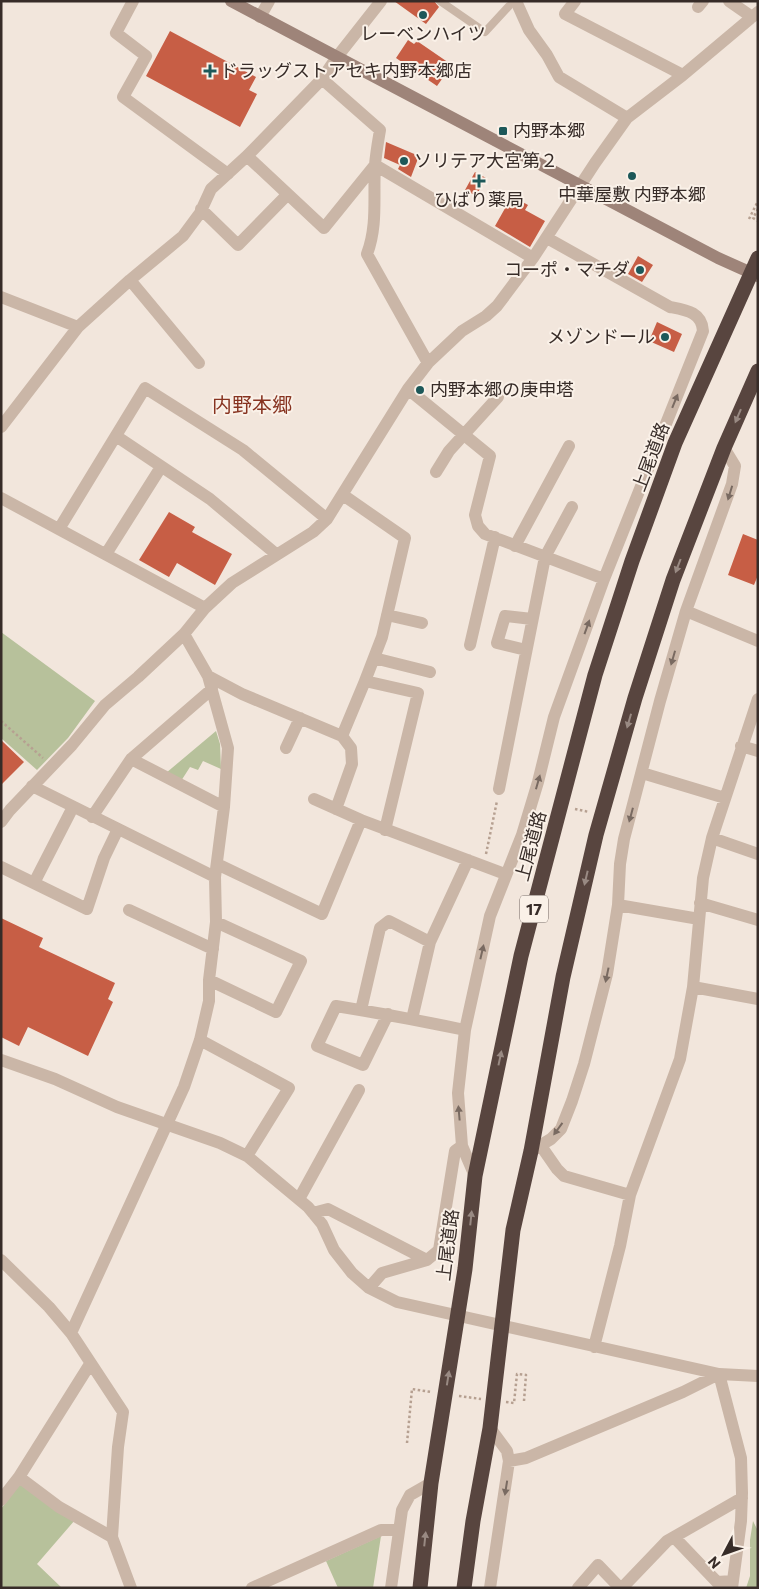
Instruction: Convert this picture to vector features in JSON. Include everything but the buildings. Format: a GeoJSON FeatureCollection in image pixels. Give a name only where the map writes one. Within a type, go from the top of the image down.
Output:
{"type":"FeatureCollection","features":[{"type":"Feature","properties":{"kind":"highway","name":"上尾道路"},"geometry":{"type":"LineString","coordinates":[[420,1588],[431,1483],[465,1269],[475,1176],[521,956],[595,675],[632,561],[676,443],[754,275],[758,258]]}},
{"type":"Feature","properties":{"kind":"highway"},"geometry":{"type":"LineString","coordinates":[[464,1588],[473,1521],[490,1428],[513,1230],[536,1148],[563,976],[596,835],[635,698],[672,580],[724,448],[758,371]]}},
{"type":"Feature","properties":{"kind":"street"},"geometry":{"type":"LineString","coordinates":[[133,1],[116,33],[146,56],[123,97],[228,174]]}},
{"type":"Feature","properties":{"kind":"street"},"geometry":{"type":"LineString","coordinates":[[231,1],[718,258],[754,275]]}},
{"type":"Feature","properties":{"kind":"street"},"geometry":{"type":"LineString","coordinates":[[260,17],[269,1]]}},
{"type":"Feature","properties":{"kind":"street"},"geometry":{"type":"LineString","coordinates":[[1,427],[78,327],[183,236],[201,209],[211,189],[322,79],[381,1]]}},
{"type":"Feature","properties":{"kind":"street"},"geometry":{"type":"LineString","coordinates":[[575,1],[565,14],[684,75]]}},
{"type":"Feature","properties":{"kind":"street"},"geometry":{"type":"LineString","coordinates":[[1,822],[32,786],[72,745],[105,705],[184,634],[205,608],[232,583],[313,532],[327,519],[408,389],[428,363],[462,331],[486,316],[497,306],[547,238],[580,185],[627,118],[684,75],[755,14],[729,1]]}},
{"type":"Feature","properties":{"kind":"street"},"geometry":{"type":"LineString","coordinates":[[513,4],[547,55],[559,77],[627,118]]}},
{"type":"Feature","properties":{"kind":"street"},"geometry":{"type":"LineString","coordinates":[[322,79],[380,130],[375,165],[374,224],[367,254],[428,363]]}},
{"type":"Feature","properties":{"kind":"street"},"geometry":{"type":"LineString","coordinates":[[246,156],[324,228],[375,165]]}},
{"type":"Feature","properties":{"kind":"street"},"geometry":{"type":"LineString","coordinates":[[375,165],[533,258]]}},
{"type":"Feature","properties":{"kind":"street"},"geometry":{"type":"LineString","coordinates":[[201,209],[238,244],[288,194]]}},
{"type":"Feature","properties":{"kind":"street"},"geometry":{"type":"LineString","coordinates":[[475,1176],[462,1146],[458,1093],[466,1030],[490,916],[522,836],[554,717],[604,579],[703,331],[703,323],[695,314],[688,310],[670,307],[547,238]]}},
{"type":"Feature","properties":{"kind":"street"},"geometry":{"type":"LineString","coordinates":[[130,280],[199,363]]}},
{"type":"Feature","properties":{"kind":"street"},"geometry":{"type":"LineString","coordinates":[[1,297],[78,327]]}},
{"type":"Feature","properties":{"kind":"street"},"geometry":{"type":"LineString","coordinates":[[59,529],[145,388],[243,450],[327,519]]}},
{"type":"Feature","properties":{"kind":"street"},"geometry":{"type":"LineString","coordinates":[[408,389],[490,456],[475,515],[478,526],[485,534],[604,579]]}},
{"type":"Feature","properties":{"kind":"street"},"geometry":{"type":"LineString","coordinates":[[436,472],[449,451],[498,397]]}},
{"type":"Feature","properties":{"kind":"street"},"geometry":{"type":"LineString","coordinates":[[116,436],[210,499],[276,554]]}},
{"type":"Feature","properties":{"kind":"street"},"geometry":{"type":"LineString","coordinates":[[643,479],[676,443]]}},
{"type":"Feature","properties":{"kind":"street"},"geometry":{"type":"LineString","coordinates":[[515,546],[569,446]]}},
{"type":"Feature","properties":{"kind":"street"},"geometry":{"type":"LineString","coordinates":[[630,1195],[564,1176],[536,1148],[560,1129],[575,1092],[607,974],[618,905],[620,864],[624,840],[660,701],[686,611],[732,484],[735,466],[724,448]]}},
{"type":"Feature","properties":{"kind":"street"},"geometry":{"type":"LineString","coordinates":[[106,554],[161,467]]}},
{"type":"Feature","properties":{"kind":"street"},"geometry":{"type":"LineString","coordinates":[[342,736],[382,637],[405,538],[343,495]]}},
{"type":"Feature","properties":{"kind":"street"},"geometry":{"type":"LineString","coordinates":[[1,498],[205,608]]}},
{"type":"Feature","properties":{"kind":"street"},"geometry":{"type":"LineString","coordinates":[[499,789],[545,557],[572,506]]}},
{"type":"Feature","properties":{"kind":"street"},"geometry":{"type":"LineString","coordinates":[[470,645],[495,537]]}},
{"type":"Feature","properties":{"kind":"street"},"geometry":{"type":"LineString","coordinates":[[686,611],[758,641]]}},
{"type":"Feature","properties":{"kind":"street"},"geometry":{"type":"LineString","coordinates":[[387,615],[422,623]]}},
{"type":"Feature","properties":{"kind":"street"},"geometry":{"type":"LineString","coordinates":[[526,650],[497,643],[505,616],[532,619]]}},
{"type":"Feature","properties":{"kind":"street"},"geometry":{"type":"LineString","coordinates":[[71,1333],[184,1087],[200,1040],[209,1001],[209,980],[216,922],[215,877],[224,807],[228,748],[208,676],[184,634]]}},
{"type":"Feature","properties":{"kind":"street"},"geometry":{"type":"LineString","coordinates":[[374,658],[430,672]]}},
{"type":"Feature","properties":{"kind":"street"},"geometry":{"type":"LineString","coordinates":[[208,676],[242,694],[342,736],[352,748],[352,764],[336,809]]}},
{"type":"Feature","properties":{"kind":"street"},"geometry":{"type":"LineString","coordinates":[[365,681],[418,694],[384,830]]}},
{"type":"Feature","properties":{"kind":"street"},"geometry":{"type":"LineString","coordinates":[[92,816],[131,759],[212,689]]}},
{"type":"Feature","properties":{"kind":"street"},"geometry":{"type":"LineString","coordinates":[[594,1347],[620,1246],[630,1195],[680,1059],[693,987],[703,878],[712,838],[758,699]]}},
{"type":"Feature","properties":{"kind":"street"},"geometry":{"type":"LineString","coordinates":[[286,748],[300,718]]}},
{"type":"Feature","properties":{"kind":"street"},"geometry":{"type":"LineString","coordinates":[[741,746],[758,751]]}},
{"type":"Feature","properties":{"kind":"street"},"geometry":{"type":"LineString","coordinates":[[131,759],[224,807]]}},
{"type":"Feature","properties":{"kind":"street"},"geometry":{"type":"LineString","coordinates":[[642,773],[725,798]]}},
{"type":"Feature","properties":{"kind":"street"},"geometry":{"type":"LineString","coordinates":[[32,786],[215,877]]}},
{"type":"Feature","properties":{"kind":"street"},"geometry":{"type":"LineString","coordinates":[[314,799],[384,830],[506,874]]}},
{"type":"Feature","properties":{"kind":"street"},"geometry":{"type":"LineString","coordinates":[[34,883],[73,807]]}},
{"type":"Feature","properties":{"kind":"street"},"geometry":{"type":"LineString","coordinates":[[217,864],[322,914],[361,820]]}},
{"type":"Feature","properties":{"kind":"street"},"geometry":{"type":"LineString","coordinates":[[1,867],[87,909],[104,858],[118,828]]}},
{"type":"Feature","properties":{"kind":"street"},"geometry":{"type":"LineString","coordinates":[[712,838],[758,854]]}},
{"type":"Feature","properties":{"kind":"street"},"geometry":{"type":"LineString","coordinates":[[412,1019],[430,942],[468,860]]}},
{"type":"Feature","properties":{"kind":"street"},"geometry":{"type":"LineString","coordinates":[[700,903],[758,920]]}},
{"type":"Feature","properties":{"kind":"street"},"geometry":{"type":"LineString","coordinates":[[618,905],[699,920]]}},
{"type":"Feature","properties":{"kind":"street"},"geometry":{"type":"LineString","coordinates":[[129,910],[212,950]]}},
{"type":"Feature","properties":{"kind":"street"},"geometry":{"type":"LineString","coordinates":[[362,1010],[380,928],[388,921],[430,942]]}},
{"type":"Feature","properties":{"kind":"street"},"geometry":{"type":"LineString","coordinates":[[209,980],[276,1012],[301,962],[216,922]]}},
{"type":"Feature","properties":{"kind":"street"},"geometry":{"type":"LineString","coordinates":[[693,987],[758,1000]]}},
{"type":"Feature","properties":{"kind":"street"},"geometry":{"type":"LineString","coordinates":[[388,1014],[363,1065],[317,1046],[336,1006],[388,1014],[466,1030]]}},
{"type":"Feature","properties":{"kind":"street"},"geometry":{"type":"LineString","coordinates":[[200,1040],[289,1088],[247,1156]]}},
{"type":"Feature","properties":{"kind":"street"},"geometry":{"type":"LineString","coordinates":[[1,1060],[55,1079],[117,1108],[220,1143],[247,1156],[313,1213],[322,1224],[334,1250],[352,1273],[369,1288],[397,1302],[719,1374],[758,1376]]}},
{"type":"Feature","properties":{"kind":"street"},"geometry":{"type":"LineString","coordinates":[[299,1199],[359,1090]]}},
{"type":"Feature","properties":{"kind":"street"},"geometry":{"type":"LineString","coordinates":[[369,1288],[382,1273],[427,1260],[439,1250],[455,1151],[462,1146]]}},
{"type":"Feature","properties":{"kind":"street"},"geometry":{"type":"LineString","coordinates":[[313,1213],[328,1209],[427,1260]]}},
{"type":"Feature","properties":{"kind":"street"},"geometry":{"type":"LineString","coordinates":[[1,1260],[49,1307],[71,1333],[123,1412],[118,1447],[112,1537],[131,1588]]}},
{"type":"Feature","properties":{"kind":"street"},"geometry":{"type":"LineString","coordinates":[[1,1500],[19,1477],[90,1364]]}},
{"type":"Feature","properties":{"kind":"street"},"geometry":{"type":"LineString","coordinates":[[509,1461],[535,1454],[683,1392],[719,1374]]}},
{"type":"Feature","properties":{"kind":"street"},"geometry":{"type":"LineString","coordinates":[[674,1537],[717,1582],[733,1584],[741,1521],[741,1458],[719,1374]]}},
{"type":"Feature","properties":{"kind":"street"},"geometry":{"type":"LineString","coordinates":[[490,1428],[506,1451],[509,1461],[490,1588]]}},
{"type":"Feature","properties":{"kind":"street"},"geometry":{"type":"LineString","coordinates":[[19,1477],[59,1507],[112,1537]]}},
{"type":"Feature","properties":{"kind":"street"},"geometry":{"type":"LineString","coordinates":[[391,1588],[402,1510],[410,1495],[431,1483]]}},
{"type":"Feature","properties":{"kind":"street"},"geometry":{"type":"LineString","coordinates":[[578,1588],[598,1565],[621,1588],[667,1541],[742,1498]]}},
{"type":"Feature","properties":{"kind":"street"},"geometry":{"type":"LineString","coordinates":[[252,1588],[280,1582],[381,1530],[399,1530]]}},
{"type":"Feature","properties":{"kind":"lane"},"geometry":{"type":"LineString","coordinates":[[440,1],[484,32],[513,4]]}},
{"type":"Feature","properties":{"kind":"path"},"geometry":{"type":"LineString","coordinates":[[749,219],[758,201]]}},
{"type":"Feature","properties":{"kind":"path"},"geometry":{"type":"LineString","coordinates":[[758,209],[752,218],[758,221]]}},
{"type":"Feature","properties":{"kind":"path"},"geometry":{"type":"LineString","coordinates":[[1,721],[52,767]]}},
{"type":"Feature","properties":{"kind":"path"},"geometry":{"type":"LineString","coordinates":[[484,866],[499,789]]}},
{"type":"Feature","properties":{"kind":"path"},"geometry":{"type":"LineString","coordinates":[[570,807],[589,813]]}},
{"type":"Feature","properties":{"kind":"path"},"geometry":{"type":"LineString","coordinates":[[505,1402],[514,1403],[517,1374],[526,1375],[524,1401]]}},
{"type":"Feature","properties":{"kind":"path"},"geometry":{"type":"LineString","coordinates":[[407,1443],[412,1389],[440,1393]]}},
{"type":"Feature","properties":{"kind":"path"},"geometry":{"type":"LineString","coordinates":[[458,1396],[486,1399]]}},
{"type":"Feature","properties":{"kind":"green space"},"geometry":{"type":"Polygon","coordinates":[[[1,632],[95,701],[68,738],[37,770],[1,738],[1,632]]]}},
{"type":"Feature","properties":{"kind":"green space"},"geometry":{"type":"Polygon","coordinates":[[[216,731],[220,744],[221,769],[203,761],[198,770],[190,767],[181,781],[166,773],[216,731]]]}},
{"type":"Feature","properties":{"kind":"green space"},"geometry":{"type":"Polygon","coordinates":[[[25,1483],[75,1520],[37,1564],[62,1588],[1,1588],[1,1509],[19,1485],[25,1483]]]}},
{"type":"Feature","properties":{"kind":"green space"},"geometry":{"type":"Polygon","coordinates":[[[753,1521],[758,1531],[758,1588],[746,1588],[750,1576],[750,1540],[753,1521]]]}},
{"type":"Feature","properties":{"kind":"green space"},"geometry":{"type":"Polygon","coordinates":[[[381,1536],[373,1588],[338,1588],[326,1561],[381,1536]]]}},
{"type":"Feature","properties":{"kind":"place","name":"レーベンハイツ"},"geometry":{"type":"Point","coordinates":[423,15]}},
{"type":"Feature","properties":{"kind":"place","name":"ドラッグストアセキ内野本郷店"},"geometry":{"type":"Point","coordinates":[210,71]}},
{"type":"Feature","properties":{"kind":"place","name":"内野本郷"},"geometry":{"type":"Point","coordinates":[503,131]}},
{"type":"Feature","properties":{"kind":"place","name":"ソリテア大宮第２"},"geometry":{"type":"Point","coordinates":[404,161]}},
{"type":"Feature","properties":{"kind":"place","name":"中華屋敷 内野本郷"},"geometry":{"type":"Point","coordinates":[632,176]}},
{"type":"Feature","properties":{"kind":"place","name":"ひばり薬局"},"geometry":{"type":"Point","coordinates":[479,181]}},
{"type":"Feature","properties":{"kind":"place","name":"コーポ・マチダ"},"geometry":{"type":"Point","coordinates":[640,270]}},
{"type":"Feature","properties":{"kind":"place","name":"メゾンドール"},"geometry":{"type":"Point","coordinates":[665,337]}},
{"type":"Feature","properties":{"kind":"place","name":"内野本郷の庚申塔"},"geometry":{"type":"Point","coordinates":[420,390]}},
{"type":"Feature","properties":{"kind":"district","name":"内野本郷"},"geometry":{"type":"Point","coordinates":[252,405]}}]}
